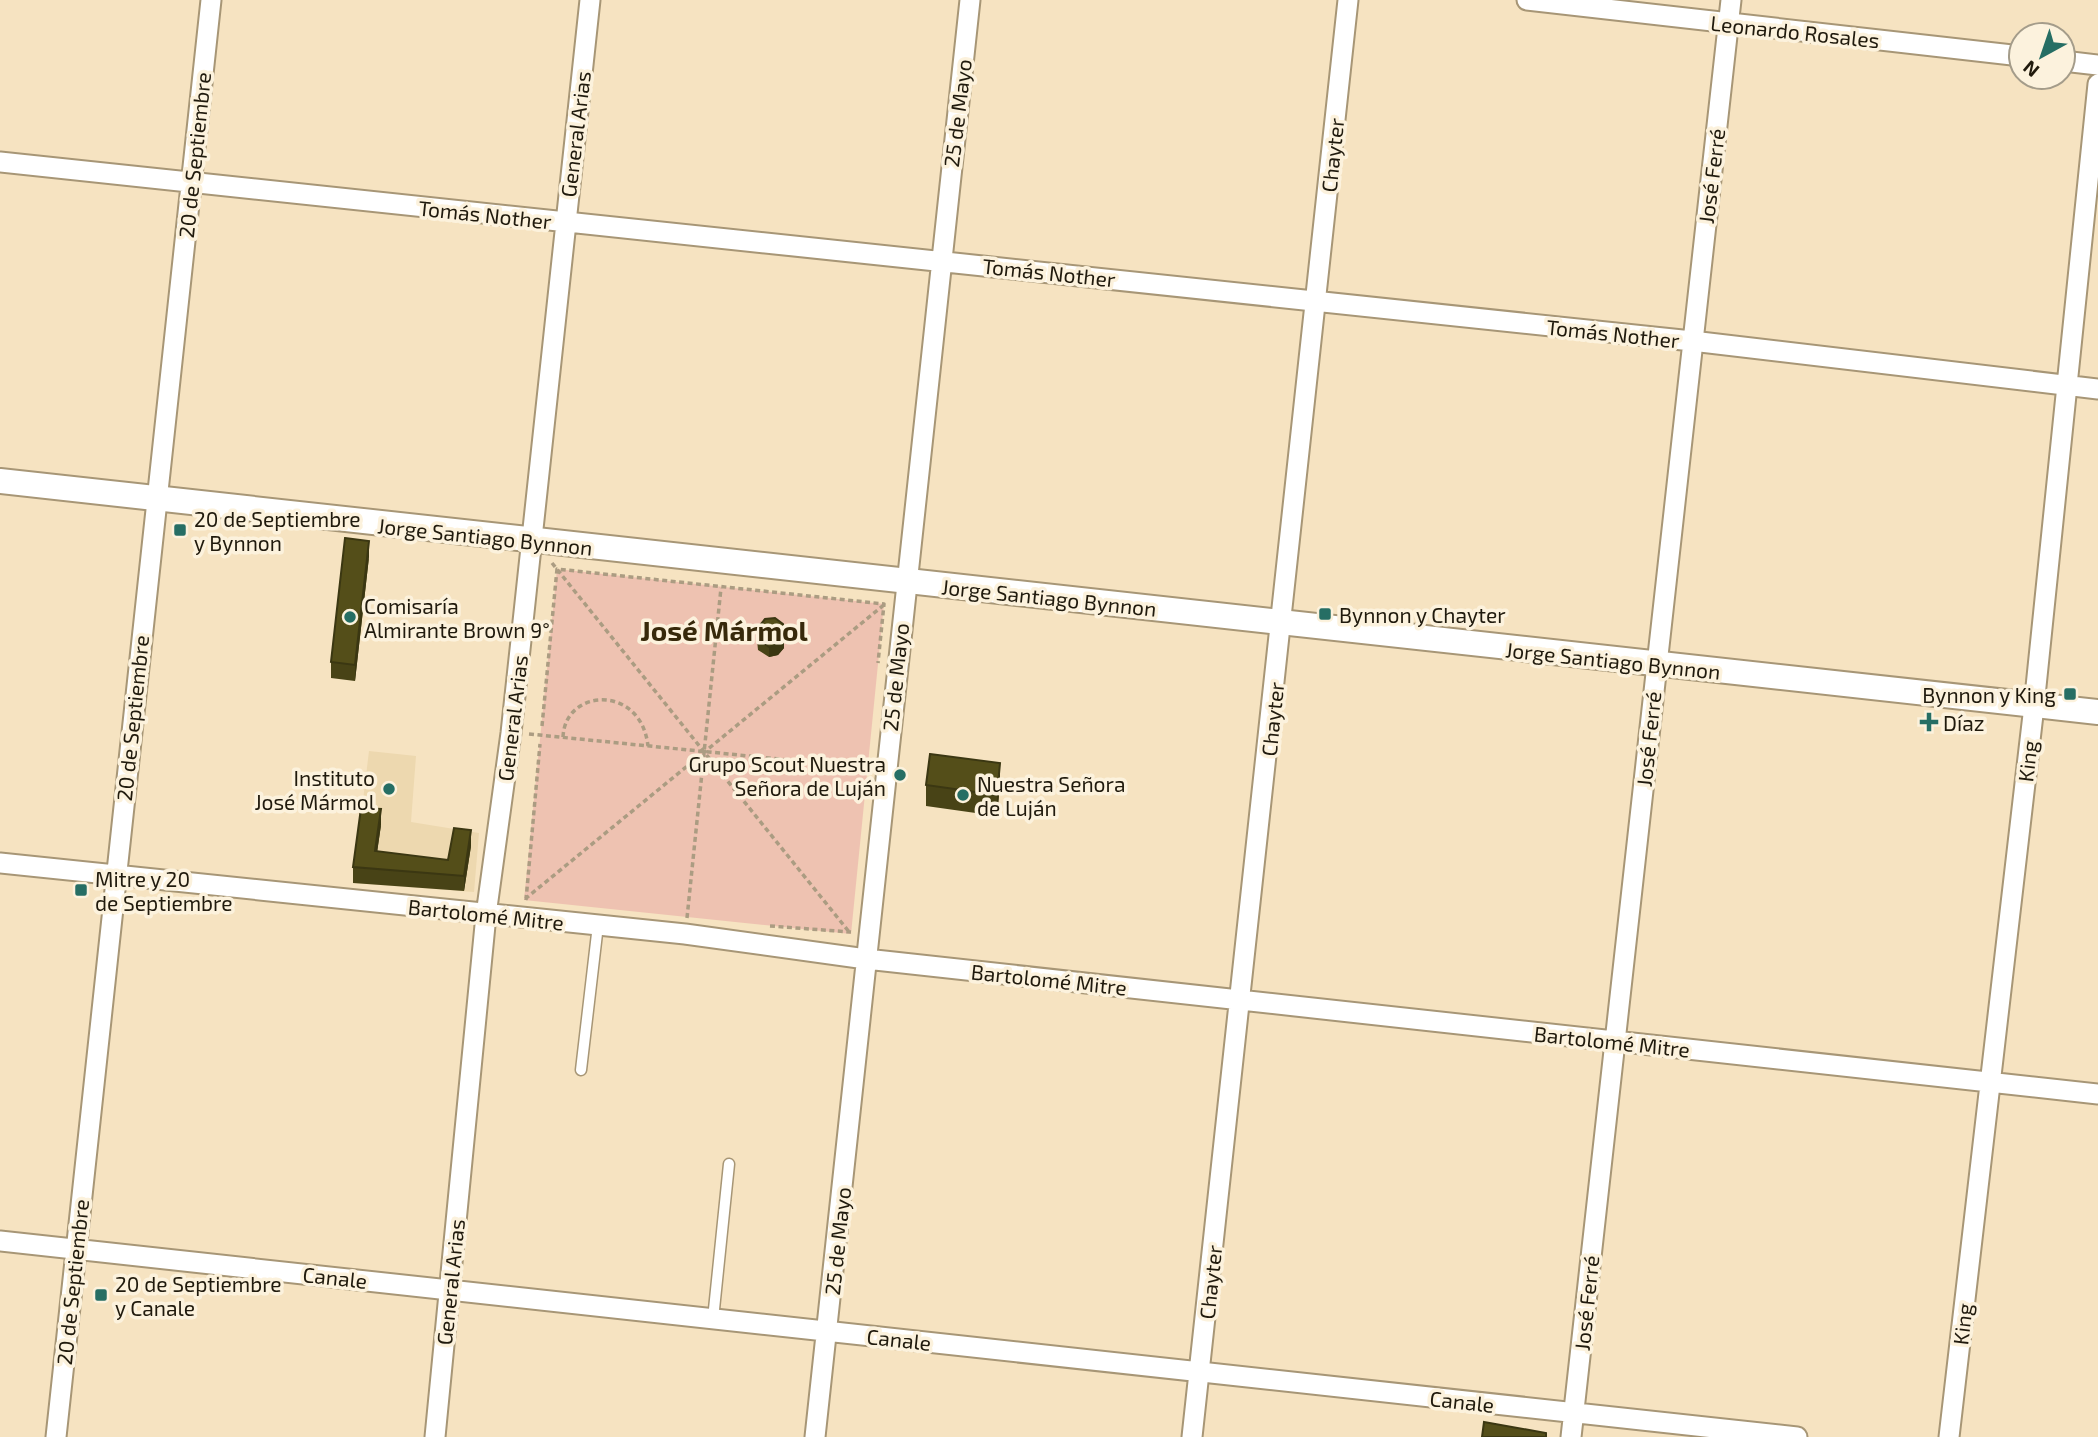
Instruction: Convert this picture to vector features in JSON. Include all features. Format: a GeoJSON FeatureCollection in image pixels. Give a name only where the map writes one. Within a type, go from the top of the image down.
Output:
{"type":"FeatureCollection","features":[{"type":"Feature","properties":{"kind":"street","name":"20 de Septiembre"},"geometry":{"type":"LineString","coordinates":[[56,1437],[155,499],[211,0]]}},
{"type":"Feature","properties":{"kind":"street","name":"General Arias"},"geometry":{"type":"LineString","coordinates":[[435,1437],[486,915],[511,733],[590,0]]}},
{"type":"Feature","properties":{"kind":"street","name":"25 de Mayo"},"geometry":{"type":"LineString","coordinates":[[815,1437],[866,959],[876,770],[905,581],[970,0]]}},
{"type":"Feature","properties":{"kind":"street","name":"Chayter"},"geometry":{"type":"LineString","coordinates":[[1192,1437],[1242,1000],[1348,0]]}},
{"type":"Feature","properties":{"kind":"street","name":"Leonardo Rosales"},"geometry":{"type":"LineString","coordinates":[[1527,0],[2007,54]]}},
{"type":"Feature","properties":{"kind":"street","name":"José Ferré"},"geometry":{"type":"LineString","coordinates":[[1571,1437],[1731,0]]}},
{"type":"Feature","properties":{"kind":"street"},"geometry":{"type":"LineString","coordinates":[[2077,63],[2098,65]]}},
{"type":"Feature","properties":{"kind":"street","name":"King"},"geometry":{"type":"LineString","coordinates":[[1949,1437],[2034,706],[2098,84]]}},
{"type":"Feature","properties":{"kind":"street","name":"Tomás Nother"},"geometry":{"type":"LineString","coordinates":[[0,162],[191,185],[940,260],[1692,341],[2098,389]]}},
{"type":"Feature","properties":{"kind":"street","name":"Jorge Santiago Bynnon"},"geometry":{"type":"LineString","coordinates":[[0,481],[2098,712]]}},
{"type":"Feature","properties":{"kind":"street","name":"Bartolomé Mitre"},"geometry":{"type":"LineString","coordinates":[[0,863],[116,873],[486,915],[598,925],[686,926],[866,959],[2098,1094]]}},
{"type":"Feature","properties":{"kind":"street","name":"Canale"},"geometry":{"type":"LineString","coordinates":[[0,1241],[1797,1437]]}},
{"type":"Feature","properties":{"kind":"lane"},"geometry":{"type":"LineString","coordinates":[[581,1070],[598,925]]}},
{"type":"Feature","properties":{"kind":"lane"},"geometry":{"type":"LineString","coordinates":[[713,1319],[729,1164]]}},
{"type":"Feature","properties":{"kind":"path"},"geometry":{"type":"LineString","coordinates":[[532,541],[851,934],[866,959]]}},
{"type":"Feature","properties":{"kind":"path"},"geometry":{"type":"LineString","coordinates":[[686,926],[724,561]]}},
{"type":"Feature","properties":{"kind":"path"},"geometry":{"type":"LineString","coordinates":[[557,569],[884,604]]}},
{"type":"Feature","properties":{"kind":"path"},"geometry":{"type":"LineString","coordinates":[[542,726],[557,569]]}},
{"type":"Feature","properties":{"kind":"path"},"geometry":{"type":"LineString","coordinates":[[524,900],[884,604],[905,581]]}},
{"type":"Feature","properties":{"kind":"path"},"geometry":{"type":"LineString","coordinates":[[877,672],[884,604]]}},
{"type":"Feature","properties":{"kind":"path"},"geometry":{"type":"LineString","coordinates":[[563,737],[569,718],[579,708],[605,699],[631,708],[640,718],[648,746]]}},
{"type":"Feature","properties":{"kind":"path"},"geometry":{"type":"LineString","coordinates":[[511,733],[876,770]]}},
{"type":"Feature","properties":{"kind":"path"},"geometry":{"type":"LineString","coordinates":[[524,900],[540,744]]}},
{"type":"Feature","properties":{"kind":"path"},"geometry":{"type":"LineString","coordinates":[[869,755],[876,770]]}},
{"type":"Feature","properties":{"kind":"path"},"geometry":{"type":"LineString","coordinates":[[524,900],[538,901]]}},
{"type":"Feature","properties":{"kind":"path"},"geometry":{"type":"LineString","coordinates":[[673,916],[686,926]]}},
{"type":"Feature","properties":{"kind":"path"},"geometry":{"type":"LineString","coordinates":[[686,926],[701,918]]}},
{"type":"Feature","properties":{"kind":"path"},"geometry":{"type":"LineString","coordinates":[[851,934],[852,920]]}},
{"type":"Feature","properties":{"kind":"path"},"geometry":{"type":"LineString","coordinates":[[769,926],[851,934]]}},
{"type":"Feature","properties":{"kind":"shaded area"},"geometry":{"type":"Polygon","coordinates":[[[557,569],[884,604],[851,934],[524,900],[557,569]]]}},
{"type":"Feature","properties":{"kind":"shaded area","name":"Instituto José Mármol"},"geometry":{"type":"Polygon","coordinates":[[[369,751],[416,756],[411,822],[479,833],[474,892],[353,883],[369,751]]]}},
{"type":"Feature","properties":{"kind":"building","name":"Comisaría Almirante Brown 9°"},"geometry":{"type":"Polygon","coordinates":[[[345,538],[369,541],[355,665],[331,662],[345,538]]]}},
{"type":"Feature","properties":{"kind":"building"},"geometry":{"type":"Polygon","coordinates":[[[775,618],[783,624],[784,638],[769,647],[758,639],[756,630],[765,619],[775,618]]]}},
{"type":"Feature","properties":{"kind":"building"},"geometry":{"type":"Polygon","coordinates":[[[930,754],[1000,763],[997,795],[926,785],[930,754]]]}},
{"type":"Feature","properties":{"kind":"building"},"geometry":{"type":"Polygon","coordinates":[[[361,808],[381,809],[375,851],[448,860],[454,828],[471,830],[464,876],[353,867],[361,808]]]}},
{"type":"Feature","properties":{"kind":"building"},"geometry":{"type":"Polygon","coordinates":[[[1484,1422],[1546,1433],[1546,1437],[1482,1437],[1484,1422]]]}},
{"type":"Feature","properties":{"kind":"place","name":"20 de Septiembre y Bynnon"},"geometry":{"type":"Point","coordinates":[180,530]}},
{"type":"Feature","properties":{"kind":"place","name":"Bynnon y Chayter"},"geometry":{"type":"Point","coordinates":[1325,614]}},
{"type":"Feature","properties":{"kind":"place","name":"Comisaría Almirante Brown 9°"},"geometry":{"type":"Point","coordinates":[350,617]}},
{"type":"Feature","properties":{"kind":"place","name":"Bynnon y King"},"geometry":{"type":"Point","coordinates":[2070,694]}},
{"type":"Feature","properties":{"kind":"place","name":"Díaz"},"geometry":{"type":"Point","coordinates":[1929,722]}},
{"type":"Feature","properties":{"kind":"place","name":"Grupo Scout Nuestra Señora de Luján"},"geometry":{"type":"Point","coordinates":[900,775]}},
{"type":"Feature","properties":{"kind":"place","name":"Instituto José Mármol"},"geometry":{"type":"Point","coordinates":[389,789]}},
{"type":"Feature","properties":{"kind":"place","name":"Nuestra Señora de Luján"},"geometry":{"type":"Point","coordinates":[963,795]}},
{"type":"Feature","properties":{"kind":"place","name":"Mitre y 20 de Septiembre"},"geometry":{"type":"Point","coordinates":[81,890]}},
{"type":"Feature","properties":{"kind":"place","name":"20 de Septiembre y Canale"},"geometry":{"type":"Point","coordinates":[101,1295]}},
{"type":"Feature","properties":{"kind":"district","name":"José Mármol"},"geometry":{"type":"Point","coordinates":[724,630]}}]}
